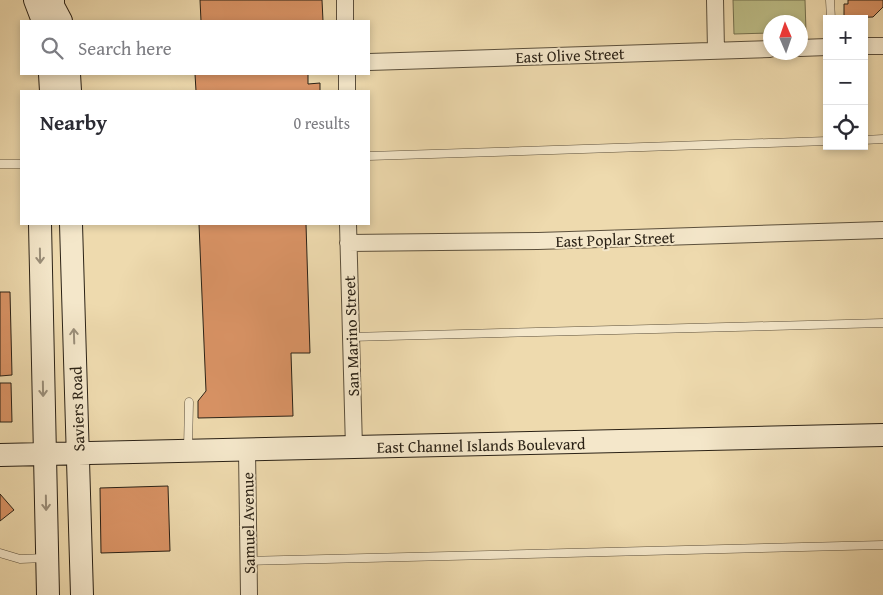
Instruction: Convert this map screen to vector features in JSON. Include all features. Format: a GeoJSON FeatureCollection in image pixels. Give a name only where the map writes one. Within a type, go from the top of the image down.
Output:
{"type":"FeatureCollection","features":[{"type":"Feature","properties":{"kind":"main road"},"geometry":{"type":"LineString","coordinates":[[34,0],[34,20]]}},
{"type":"Feature","properties":{"kind":"main road"},"geometry":{"type":"LineString","coordinates":[[34,0],[43,20]]}},
{"type":"Feature","properties":{"kind":"main road"},"geometry":{"type":"LineString","coordinates":[[53,0],[53,6],[60,20]]}},
{"type":"Feature","properties":{"kind":"main road"},"geometry":{"type":"LineString","coordinates":[[67,0],[68,20]]}},
{"type":"Feature","properties":{"kind":"main road"},"geometry":{"type":"LineString","coordinates":[[36,75],[36,90]]}},
{"type":"Feature","properties":{"kind":"main road"},"geometry":{"type":"LineString","coordinates":[[50,75],[51,90]]}},
{"type":"Feature","properties":{"kind":"main road"},"geometry":{"type":"LineString","coordinates":[[69,75],[70,90]]}},
{"type":"Feature","properties":{"kind":"main road","name":"Saviers Road"},"geometry":{"type":"LineString","coordinates":[[40,225],[48,595]]}},
{"type":"Feature","properties":{"kind":"main road"},"geometry":{"type":"LineString","coordinates":[[59,225],[60,254],[72,285]]}},
{"type":"Feature","properties":{"kind":"main road","name":"Saviers Road"},"geometry":{"type":"LineString","coordinates":[[71,225],[82,595]]}},
{"type":"Feature","properties":{"kind":"main road","name":"East Channel Islands Boulevard"},"geometry":{"type":"LineString","coordinates":[[0,455],[79,455],[883,436]]}},
{"type":"Feature","properties":{"kind":"street"},"geometry":{"type":"LineString","coordinates":[[344,0],[345,20]]}},
{"type":"Feature","properties":{"kind":"street"},"geometry":{"type":"LineString","coordinates":[[715,0],[716,50]]}},
{"type":"Feature","properties":{"kind":"street"},"geometry":{"type":"LineString","coordinates":[[868,46],[883,46]]}},
{"type":"Feature","properties":{"kind":"street"},"geometry":{"type":"LineString","coordinates":[[808,48],[823,47]]}},
{"type":"Feature","properties":{"kind":"street","name":"East Olive Street"},"geometry":{"type":"LineString","coordinates":[[370,62],[763,49]]}},
{"type":"Feature","properties":{"kind":"street"},"geometry":{"type":"LineString","coordinates":[[347,75],[347,90]]}},
{"type":"Feature","properties":{"kind":"street","name":"San Marino Street"},"geometry":{"type":"LineString","coordinates":[[348,225],[354,448]]}},
{"type":"Feature","properties":{"kind":"street","name":"East Poplar Street"},"geometry":{"type":"LineString","coordinates":[[348,243],[538,241],[883,230]]}},
{"type":"Feature","properties":{"kind":"street","name":"Samuel Avenue"},"geometry":{"type":"LineString","coordinates":[[247,451],[249,595]]}},
{"type":"Feature","properties":{"kind":"lane"},"geometry":{"type":"LineString","coordinates":[[830,0],[831,15]]}},
{"type":"Feature","properties":{"kind":"lane"},"geometry":{"type":"LineString","coordinates":[[868,140],[883,139]]}},
{"type":"Feature","properties":{"kind":"lane"},"geometry":{"type":"LineString","coordinates":[[370,156],[823,141]]}},
{"type":"Feature","properties":{"kind":"lane"},"geometry":{"type":"LineString","coordinates":[[0,164],[20,164]]}},
{"type":"Feature","properties":{"kind":"lane"},"geometry":{"type":"LineString","coordinates":[[350,337],[883,323]]}},
{"type":"Feature","properties":{"kind":"lane"},"geometry":{"type":"LineString","coordinates":[[188,452],[189,402]]}},
{"type":"Feature","properties":{"kind":"lane"},"geometry":{"type":"LineString","coordinates":[[248,561],[883,545]]}},
{"type":"Feature","properties":{"kind":"lane"},"geometry":{"type":"LineString","coordinates":[[0,554],[20,559],[47,558]]}},
{"type":"Feature","properties":{"kind":"green space"},"geometry":{"type":"Polygon","coordinates":[[[733,0],[805,0],[805,15],[763,15],[763,33],[734,34],[733,0]]]}},
{"type":"Feature","properties":{"kind":"building"},"geometry":{"type":"Polygon","coordinates":[[[200,0],[322,0],[323,20],[201,20],[200,0]]]}},
{"type":"Feature","properties":{"kind":"building"},"geometry":{"type":"Polygon","coordinates":[[[848,0],[883,0],[883,7],[873,17],[868,17],[868,15],[844,15],[844,4],[848,4],[848,0]]]}},
{"type":"Feature","properties":{"kind":"building"},"geometry":{"type":"Polygon","coordinates":[[[195,75],[308,75],[308,84],[320,83],[320,90],[196,90],[195,75]]]}},
{"type":"Feature","properties":{"kind":"building"},"geometry":{"type":"Polygon","coordinates":[[[199,225],[306,225],[310,353],[291,353],[293,416],[198,418],[198,401],[206,391],[199,225]]]}},
{"type":"Feature","properties":{"kind":"building"},"geometry":{"type":"Polygon","coordinates":[[[0,292],[10,292],[12,375],[0,376],[0,292]]]}},
{"type":"Feature","properties":{"kind":"building"},"geometry":{"type":"Polygon","coordinates":[[[0,383],[11,383],[12,422],[0,422],[0,383]]]}},
{"type":"Feature","properties":{"kind":"building"},"geometry":{"type":"Polygon","coordinates":[[[168,486],[170,551],[101,553],[100,488],[168,486]]]}},
{"type":"Feature","properties":{"kind":"building"},"geometry":{"type":"Polygon","coordinates":[[[0,494],[14,510],[0,521],[0,494]]]}}]}
